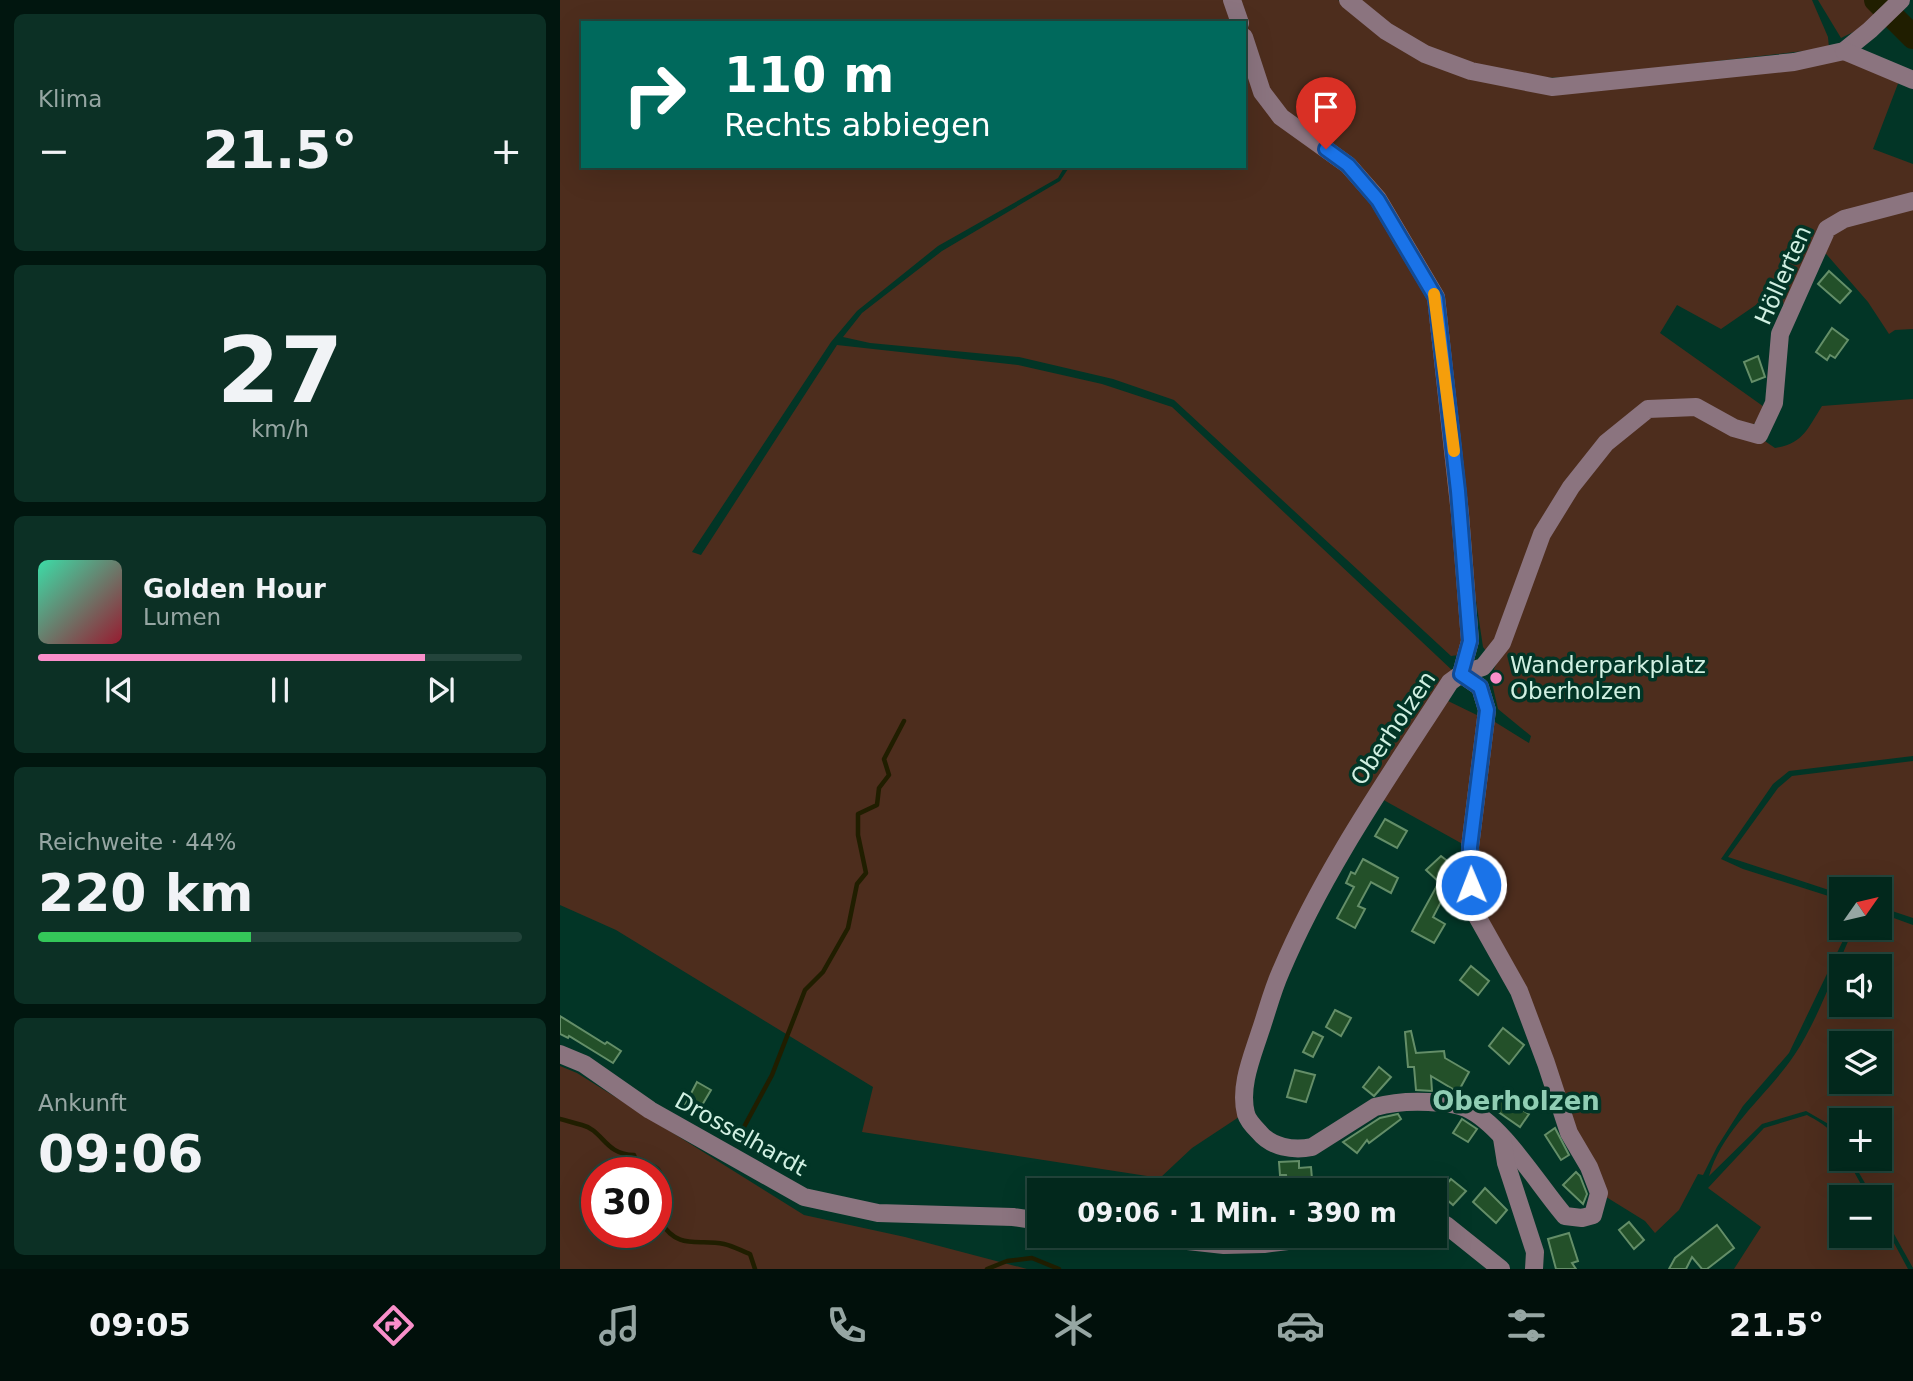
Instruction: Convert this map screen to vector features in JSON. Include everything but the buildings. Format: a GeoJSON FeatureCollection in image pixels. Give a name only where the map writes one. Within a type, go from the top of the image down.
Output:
{"type":"FeatureCollection","features":[{"type":"Feature","properties":{"kind":"street"},"geometry":{"type":"LineString","coordinates":[[1232,0],[1239,21]]}},
{"type":"Feature","properties":{"kind":"street"},"geometry":{"type":"LineString","coordinates":[[1348,0],[1386,31],[1425,54],[1471,71],[1552,87],[1794,62],[1844,51],[1899,1]]}},
{"type":"Feature","properties":{"kind":"street"},"geometry":{"type":"LineString","coordinates":[[1246,43],[1262,92],[1282,117],[1348,165],[1370,191],[1436,298],[1459,502],[1470,641],[1461,674]]}},
{"type":"Feature","properties":{"kind":"street"},"geometry":{"type":"LineString","coordinates":[[1844,51],[1913,80]]}},
{"type":"Feature","properties":{"kind":"street","name":"Höllerten"},"geometry":{"type":"LineString","coordinates":[[1461,674],[1483,667],[1502,643],[1542,534],[1571,487],[1606,443],[1648,409],[1696,407],[1734,428],[1759,435],[1774,403],[1780,334],[1827,229],[1844,219],[1913,201]]}},
{"type":"Feature","properties":{"kind":"street","name":"Oberholzen"},"geometry":{"type":"LineString","coordinates":[[1461,674],[1480,687],[1487,710],[1470,847],[1474,911],[1519,991],[1569,1133],[1589,1167],[1599,1193],[1593,1215],[1582,1218],[1565,1216],[1502,1138],[1483,1119],[1466,1108],[1426,1102],[1397,1102],[1375,1107],[1312,1147],[1300,1149],[1280,1146],[1263,1137],[1247,1116],[1244,1087],[1255,1047],[1280,972],[1314,901],[1450,682],[1461,674]]}},
{"type":"Feature","properties":{"kind":"street","name":"Drosselhardt"},"geometry":{"type":"LineString","coordinates":[[560,1054],[584,1064],[650,1110],[804,1197],[878,1213],[1027,1219]]}},
{"type":"Feature","properties":{"kind":"street"},"geometry":{"type":"LineString","coordinates":[[1502,1138],[1506,1163],[1535,1252],[1534,1269]]}},
{"type":"Feature","properties":{"kind":"street"},"geometry":{"type":"LineString","coordinates":[[1447,1227],[1502,1269]]}},
{"type":"Feature","properties":{"kind":"shaded area"},"geometry":{"type":"Polygon","coordinates":[[[560,0],[1229,0],[1235,21],[581,21],[581,168],[1064,168],[1058,178],[938,246],[857,311],[831,342],[692,552],[701,555],[837,345],[1018,365],[1102,384],[1172,407],[1454,672],[1308,899],[1242,1115],[1192,1148],[1160,1178],[862,1132],[873,1087],[616,930],[560,905],[560,0]]]}},
{"type":"Feature","properties":{"kind":"shaded area"},"geometry":{"type":"Polygon","coordinates":[[[1238,0],[1338,0],[1364,21],[1520,88],[1842,59],[1899,81],[1873,149],[1913,164],[1913,198],[1836,218],[1788,305],[1766,298],[1721,329],[1677,305],[1660,333],[1767,409],[1758,422],[1751,425],[1646,406],[1580,467],[1496,645],[1486,651],[1483,647],[1473,580],[1446,329],[1383,195],[1284,112],[1266,89],[1238,0]]]}},
{"type":"Feature","properties":{"kind":"shaded area"},"geometry":{"type":"Polygon","coordinates":[[[1357,0],[1812,0],[1828,37],[1829,48],[1579,77],[1537,78],[1478,68],[1405,37],[1357,0]]]}},
{"type":"Feature","properties":{"kind":"shaded area"},"geometry":{"type":"Polygon","coordinates":[[[1818,0],[1886,0],[1889,3],[1870,24],[1841,38],[1818,0]]]}},
{"type":"Feature","properties":{"kind":"shaded area"},"geometry":{"type":"Polygon","coordinates":[[[1246,56],[1258,93],[1347,168],[1374,204],[1433,302],[1467,639],[1459,655],[1451,656],[1174,400],[1113,379],[1019,357],[870,343],[843,337],[862,313],[942,251],[1060,181],[1069,168],[1246,168],[1246,56]]]}},
{"type":"Feature","properties":{"kind":"shaded area"},"geometry":{"type":"Polygon","coordinates":[[[1913,204],[1913,329],[1895,330],[1889,334],[1868,302],[1821,248],[1829,230],[1913,204]]]}},
{"type":"Feature","properties":{"kind":"shaded area"},"geometry":{"type":"Polygon","coordinates":[[[1913,399],[1913,756],[1789,771],[1773,784],[1721,859],[1743,869],[1829,896],[1829,940],[1843,940],[1837,954],[1829,954],[1829,970],[1789,1053],[1743,1106],[1703,1175],[1698,1174],[1679,1210],[1655,1233],[1645,1221],[1603,1195],[1574,1133],[1478,901],[1474,873],[1491,727],[1495,722],[1529,743],[1531,736],[1498,709],[1492,683],[1494,669],[1506,644],[1531,570],[1573,488],[1649,411],[1695,408],[1759,437],[1775,448],[1792,443],[1804,434],[1822,406],[1913,399]]]}},
{"type":"Feature","properties":{"kind":"shaded area"},"geometry":{"type":"Polygon","coordinates":[[[1446,700],[1481,717],[1468,847],[1380,798],[1446,700]]]}},
{"type":"Feature","properties":{"kind":"shaded area"},"geometry":{"type":"Polygon","coordinates":[[[1913,761],[1913,918],[1892,911],[1892,877],[1829,877],[1829,890],[1728,857],[1778,788],[1792,776],[1913,761]]]}},
{"type":"Feature","properties":{"kind":"shaded area"},"geometry":{"type":"Polygon","coordinates":[[[1892,917],[1913,925],[1913,1268],[1892,1230],[1892,1185],[1866,1185],[1858,1171],[1892,1171],[1892,1108],[1829,1108],[1829,1124],[1806,1111],[1762,1124],[1709,1176],[1716,1158],[1735,1127],[1784,1069],[1804,1040],[1829,986],[1829,1017],[1892,1017],[1892,954],[1843,954],[1849,940],[1892,940],[1892,917]]]}},
{"type":"Feature","properties":{"kind":"shaded area"},"geometry":{"type":"Polygon","coordinates":[[[560,1066],[577,1073],[804,1215],[905,1237],[1027,1269],[560,1269],[560,1066]]]}},
{"type":"Feature","properties":{"kind":"shaded area"},"geometry":{"type":"Polygon","coordinates":[[[1807,1115],[1826,1127],[1829,1130],[1829,1171],[1854,1171],[1861,1185],[1829,1185],[1829,1248],[1892,1248],[1892,1239],[1908,1269],[1734,1269],[1761,1227],[1708,1188],[1764,1128],[1807,1115]]]}},
{"type":"Feature","properties":{"kind":"waterway"},"geometry":{"type":"LineString","coordinates":[[1876,0],[1913,37]]}},
{"type":"Feature","properties":{"kind":"waterway"},"geometry":{"type":"LineString","coordinates":[[737,1140],[772,1075],[805,990],[823,972],[848,928],[857,884],[866,873],[858,835],[858,814],[877,805],[879,788],[889,775],[884,759],[904,721]]}},
{"type":"Feature","properties":{"kind":"waterway"},"geometry":{"type":"LineString","coordinates":[[560,1119],[589,1128],[610,1147],[624,1154],[634,1155],[637,1163],[651,1165],[658,1170],[661,1184],[657,1213],[667,1231],[674,1237],[690,1242],[734,1247],[750,1254],[755,1269]]}},
{"type":"Feature","properties":{"kind":"waterway"},"geometry":{"type":"LineString","coordinates":[[987,1269],[1007,1261],[1032,1258],[1059,1269]]}},
{"type":"Feature","properties":{"kind":"slow traffic"},"geometry":{"type":"LineString","coordinates":[[1434,294],[1454,451]]}},
{"type":"Feature","properties":{"kind":"place","name":"Wanderparkplatz Oberholzen"},"geometry":{"type":"Point","coordinates":[1496,678]}},
{"type":"Feature","properties":{"kind":"district","name":"Oberholzen"},"geometry":{"type":"Point","coordinates":[1516,1101]}},
{"type":"Feature","properties":{"kind":"route"},"geometry":{"type":"LineString","coordinates":[[1326,149],[1348,165],[1378,200],[1436,298],[1458,491],[1470,641],[1461,674],[1480,687],[1487,710],[1470,847],[1471,885]]}}]}
